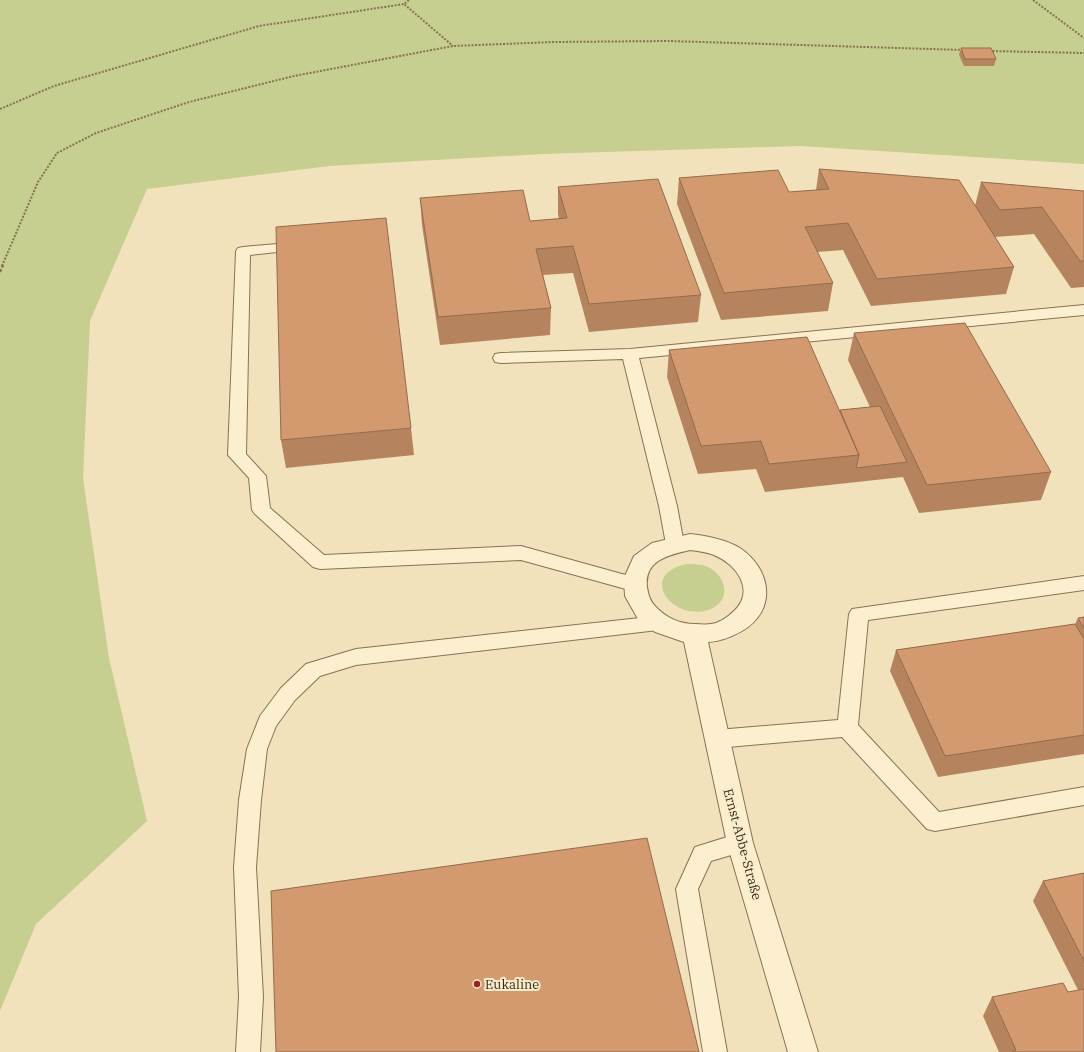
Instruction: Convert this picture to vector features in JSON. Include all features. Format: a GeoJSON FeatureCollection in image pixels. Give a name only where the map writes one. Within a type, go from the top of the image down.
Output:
{"type":"FeatureCollection","features":[{"type":"Feature","properties":{"kind":"street"},"geometry":{"type":"LineString","coordinates":[[675,544],[704,544],[732,554],[742,562],[750,572],[755,583],[756,594],[753,605],[747,616],[737,624],[710,634],[694,634],[675,630],[658,623],[645,612],[636,599],[633,584],[636,570],[645,558],[658,549],[675,544]]}},
{"type":"Feature","properties":{"kind":"street","name":"Ernst-Abbe-Straße"},"geometry":{"type":"LineString","coordinates":[[694,634],[740,843],[803,1052]]}},
{"type":"Feature","properties":{"kind":"lane"},"geometry":{"type":"LineString","coordinates":[[313,245],[243,251],[237,455],[257,476],[261,510],[320,562],[521,553],[633,584]]}},
{"type":"Feature","properties":{"kind":"lane"},"geometry":{"type":"LineString","coordinates":[[501,358],[630,354],[1084,310]]}},
{"type":"Feature","properties":{"kind":"lane"},"geometry":{"type":"LineString","coordinates":[[630,354],[668,506],[675,544]]}},
{"type":"Feature","properties":{"kind":"lane"},"geometry":{"type":"LineString","coordinates":[[1084,582],[858,614],[846,728],[935,822],[1084,796]]}},
{"type":"Feature","properties":{"kind":"lane"},"geometry":{"type":"LineString","coordinates":[[248,1052],[251,997],[245,867],[250,800],[257,750],[267,722],[288,694],[313,670],[356,657],[478,642],[658,623]]}},
{"type":"Feature","properties":{"kind":"lane"},"geometry":{"type":"LineString","coordinates":[[717,739],[846,728]]}},
{"type":"Feature","properties":{"kind":"lane"},"geometry":{"type":"LineString","coordinates":[[715,1052],[688,889],[703,854],[740,843]]}},
{"type":"Feature","properties":{"kind":"path"},"geometry":{"type":"LineString","coordinates":[[0,109],[54,86],[259,26],[404,4],[409,0]]}},
{"type":"Feature","properties":{"kind":"path"},"geometry":{"type":"LineString","coordinates":[[1033,0],[1084,38]]}},
{"type":"Feature","properties":{"kind":"path"},"geometry":{"type":"LineString","coordinates":[[404,4],[453,46]]}},
{"type":"Feature","properties":{"kind":"path"},"geometry":{"type":"LineString","coordinates":[[0,272],[38,182],[57,153],[96,133],[188,102],[294,76],[453,46],[553,42],[669,41],[966,50]]}},
{"type":"Feature","properties":{"kind":"path"},"geometry":{"type":"LineString","coordinates":[[982,50],[1084,53]]}},
{"type":"Feature","properties":{"kind":"green space"},"geometry":{"type":"Polygon","coordinates":[[[0,0],[1084,0],[1084,164],[800,146],[543,154],[329,166],[147,189],[90,321],[83,478],[109,658],[147,821],[36,924],[0,1011],[0,0]]]}},
{"type":"Feature","properties":{"kind":"green space"},"geometry":{"type":"Polygon","coordinates":[[[687,564],[708,567],[719,575],[724,587],[724,593],[719,604],[713,608],[699,612],[686,610],[675,605],[666,597],[662,588],[664,578],[671,570],[687,564]]]}},
{"type":"Feature","properties":{"kind":"building"},"geometry":{"type":"Polygon","coordinates":[[[961,48],[991,48],[996,59],[965,59],[961,48]]]}},
{"type":"Feature","properties":{"kind":"building"},"geometry":{"type":"Polygon","coordinates":[[[819,169],[959,180],[1014,267],[877,279],[848,223],[805,227],[833,283],[724,293],[679,178],[778,170],[789,192],[829,189],[819,169]]]}},
{"type":"Feature","properties":{"kind":"building"},"geometry":{"type":"Polygon","coordinates":[[[658,179],[701,295],[589,304],[573,246],[536,249],[551,308],[438,317],[420,198],[523,190],[530,221],[567,218],[558,187],[658,179]]]}},
{"type":"Feature","properties":{"kind":"building"},"geometry":{"type":"Polygon","coordinates":[[[981,182],[1084,191],[1084,261],[1080,261],[1042,207],[1000,210],[981,182]]]}},
{"type":"Feature","properties":{"kind":"building"},"geometry":{"type":"Polygon","coordinates":[[[386,218],[411,428],[281,440],[276,227],[386,218]]]}},
{"type":"Feature","properties":{"kind":"building"},"geometry":{"type":"Polygon","coordinates":[[[965,323],[1051,472],[927,485],[854,333],[965,323]]]}},
{"type":"Feature","properties":{"kind":"building"},"geometry":{"type":"Polygon","coordinates":[[[807,337],[859,455],[769,464],[761,441],[701,446],[669,350],[807,337]]]}},
{"type":"Feature","properties":{"kind":"building"},"geometry":{"type":"Polygon","coordinates":[[[880,406],[907,462],[856,468],[859,455],[840,410],[880,406]]]}},
{"type":"Feature","properties":{"kind":"building"},"geometry":{"type":"Polygon","coordinates":[[[1084,617],[1084,628],[1078,618],[1084,617]]]}},
{"type":"Feature","properties":{"kind":"building"},"geometry":{"type":"Polygon","coordinates":[[[1075,624],[1084,639],[1084,735],[945,756],[896,650],[1075,624]]]}},
{"type":"Feature","properties":{"kind":"building","name":"Eukaline"},"geometry":{"type":"Polygon","coordinates":[[[647,838],[699,1052],[276,1052],[271,891],[647,838]]]}},
{"type":"Feature","properties":{"kind":"building"},"geometry":{"type":"Polygon","coordinates":[[[1084,873],[1084,961],[1043,881],[1084,873]]]}},
{"type":"Feature","properties":{"kind":"building"},"geometry":{"type":"Polygon","coordinates":[[[1063,983],[1068,992],[1084,989],[1084,1052],[1013,1052],[1016,1050],[992,997],[1063,983]]]}},
{"type":"Feature","properties":{"kind":"place","name":"Eukaline"},"geometry":{"type":"Point","coordinates":[477,984]}}]}
